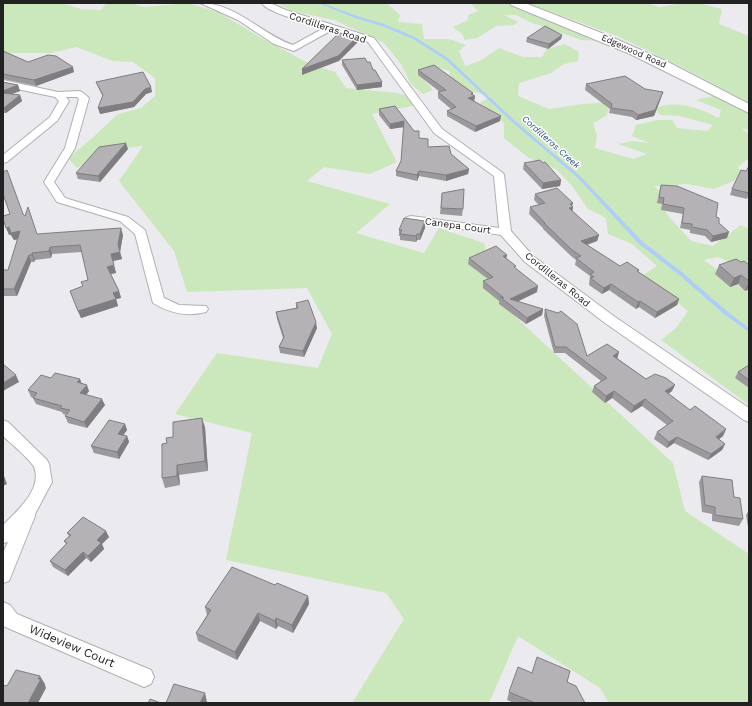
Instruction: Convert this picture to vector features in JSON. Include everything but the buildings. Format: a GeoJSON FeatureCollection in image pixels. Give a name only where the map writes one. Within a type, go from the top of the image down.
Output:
{"type":"FeatureCollection","features":[{"type":"Feature","properties":{"kind":"main road","name":"Edgewood Road"},"geometry":{"type":"LineString","coordinates":[[515,3],[632,49],[749,109]]}},
{"type":"Feature","properties":{"kind":"street"},"geometry":{"type":"LineString","coordinates":[[204,3],[241,18],[277,42],[294,48],[332,27]]}},
{"type":"Feature","properties":{"kind":"street","name":"Cordilleras Road"},"geometry":{"type":"LineString","coordinates":[[266,3],[267,6],[283,12],[371,40],[438,131],[499,176],[505,232],[529,259],[610,320],[749,416]]}},
{"type":"Feature","properties":{"kind":"street"},"geometry":{"type":"LineString","coordinates":[[3,83],[58,95],[79,94],[84,98],[70,148],[49,182],[61,200],[124,219],[141,233],[158,300],[174,310],[187,311],[201,309]]}},
{"type":"Feature","properties":{"kind":"street"},"geometry":{"type":"LineString","coordinates":[[3,160],[54,119],[64,102],[58,95]]}},
{"type":"Feature","properties":{"kind":"street","name":"Canepa Court"},"geometry":{"type":"LineString","coordinates":[[412,219],[505,232]]}},
{"type":"Feature","properties":{"kind":"street"},"geometry":{"type":"LineString","coordinates":[[3,426],[40,464],[44,482],[30,508],[3,575]]}},
{"type":"Feature","properties":{"kind":"street"},"geometry":{"type":"LineString","coordinates":[[3,536],[30,508]]}},
{"type":"Feature","properties":{"kind":"street","name":"Wideview Court"},"geometry":{"type":"LineString","coordinates":[[3,611],[10,620],[144,677]]}},
{"type":"Feature","properties":{"kind":"green space"},"geometry":{"type":"Polygon","coordinates":[[[3,3],[61,3],[81,9],[101,10],[106,3],[130,3],[144,7],[187,3],[218,12],[263,39],[310,64],[335,72],[346,88],[397,93],[418,99],[412,106],[372,114],[397,162],[370,174],[324,167],[307,181],[390,204],[356,233],[424,253],[439,228],[484,243],[490,267],[508,310],[673,463],[685,511],[749,554],[749,703],[609,703],[600,688],[518,636],[489,703],[352,703],[404,619],[386,593],[226,560],[252,433],[175,414],[217,353],[318,368],[332,334],[307,288],[187,292],[174,251],[119,181],[143,146],[114,149],[77,168],[68,158],[118,114],[141,108],[155,96],[155,78],[133,62],[113,61],[76,47],[51,53],[4,53],[3,3]]]}},
{"type":"Feature","properties":{"kind":"green space"},"geometry":{"type":"Polygon","coordinates":[[[278,3],[387,3],[400,15],[398,22],[422,24],[424,39],[449,39],[466,45],[459,51],[465,66],[480,61],[499,48],[523,57],[542,57],[547,49],[565,44],[579,52],[578,61],[564,64],[551,73],[519,83],[518,96],[549,109],[583,104],[612,102],[606,116],[593,123],[597,136],[595,148],[633,159],[647,154],[618,144],[632,141],[649,143],[632,136],[636,125],[657,120],[672,120],[677,128],[707,131],[713,125],[680,116],[660,115],[654,108],[671,105],[687,106],[719,118],[721,110],[696,100],[714,96],[749,113],[749,130],[742,128],[749,135],[749,158],[738,167],[744,177],[714,189],[687,184],[654,186],[666,197],[661,206],[691,241],[713,246],[741,225],[749,229],[749,263],[741,267],[718,257],[704,260],[749,293],[749,405],[661,340],[676,328],[688,311],[661,289],[643,284],[643,275],[657,266],[632,244],[608,234],[606,218],[588,209],[573,187],[556,169],[529,158],[504,138],[504,123],[480,103],[491,96],[466,90],[448,83],[450,71],[431,66],[421,76],[433,90],[423,94],[411,84],[401,64],[384,43],[334,20],[292,11],[278,3]]]}},
{"type":"Feature","properties":{"kind":"green space"},"geometry":{"type":"Polygon","coordinates":[[[470,3],[506,3],[601,41],[581,40],[530,22],[516,15],[504,15],[518,22],[514,25],[496,26],[477,38],[465,40],[462,34],[453,27],[468,20],[468,15],[478,11],[470,3]]]}},
{"type":"Feature","properties":{"kind":"green space"},"geometry":{"type":"Polygon","coordinates":[[[527,3],[647,3],[660,7],[683,3],[698,3],[722,9],[719,24],[749,36],[749,103],[682,67],[617,36],[527,3]]]}},
{"type":"Feature","properties":{"kind":"waterway","name":"Cordilleras Creek"},"geometry":{"type":"LineString","coordinates":[[319,3],[356,17],[383,25],[414,38],[447,59],[513,121],[579,177],[641,243],[749,330]]}}]}
